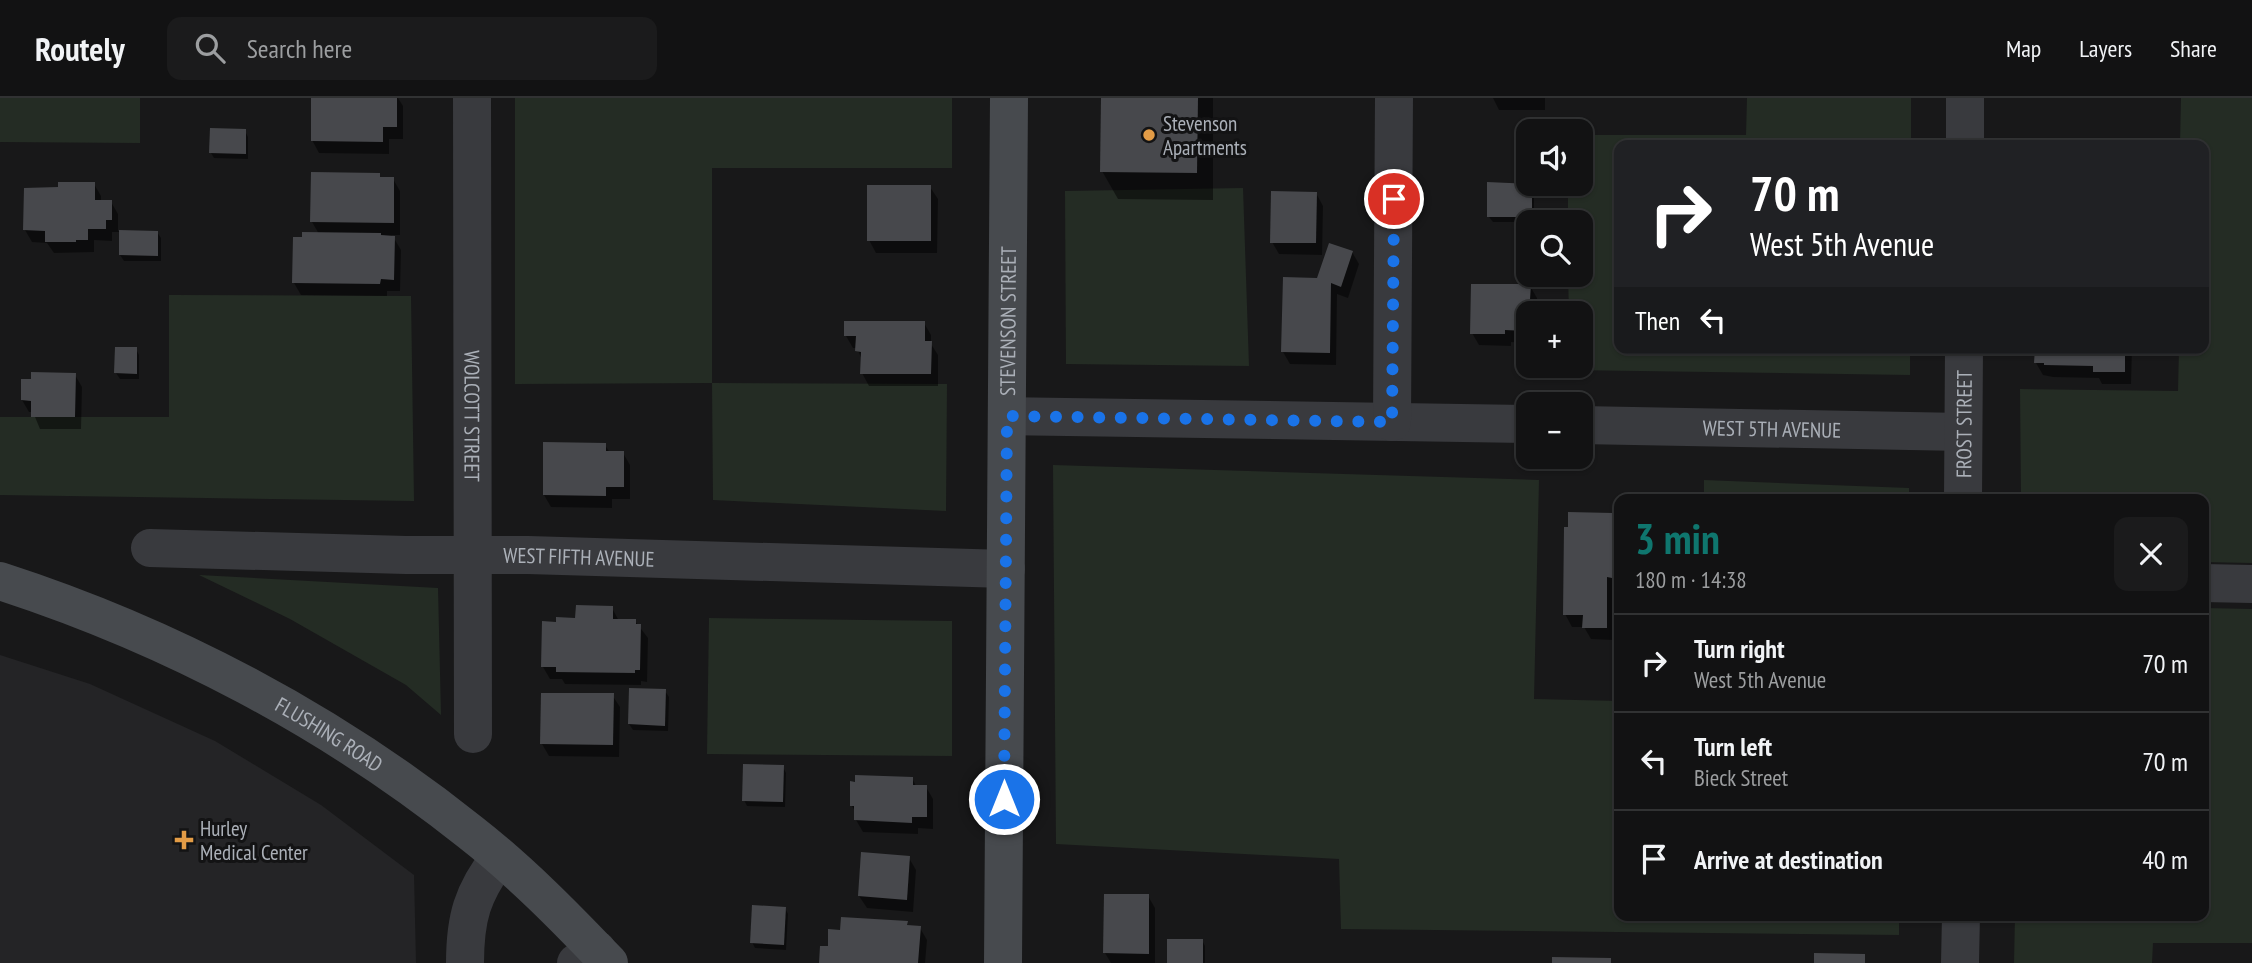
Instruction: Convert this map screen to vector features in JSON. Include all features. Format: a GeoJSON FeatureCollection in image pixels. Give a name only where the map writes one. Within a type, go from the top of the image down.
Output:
{"type":"FeatureCollection","features":[{"type":"Feature","properties":{"kind":"street","name":"WOLCOTT STREET"},"geometry":{"type":"LineString","coordinates":[[472,98],[473,734]]}},
{"type":"Feature","properties":{"kind":"street","name":"STEVENSON STREET"},"geometry":{"type":"LineString","coordinates":[[1003,963],[1009,98]]}},
{"type":"Feature","properties":{"kind":"street"},"geometry":{"type":"LineString","coordinates":[[1392,422],[1394,98]]}},
{"type":"Feature","properties":{"kind":"street"},"geometry":{"type":"LineString","coordinates":[[1965,98],[1965,140]]}},
{"type":"Feature","properties":{"kind":"street","name":"FROST STREET"},"geometry":{"type":"LineString","coordinates":[[1963,494],[1964,354]]}},
{"type":"Feature","properties":{"kind":"street"},"geometry":{"type":"LineString","coordinates":[[1007,416],[1516,424]]}},
{"type":"Feature","properties":{"kind":"street","name":"WEST 5TH AVENUE"},"geometry":{"type":"LineString","coordinates":[[1593,425],[1963,432]]}},
{"type":"Feature","properties":{"kind":"street","name":"WEST FIFTH AVENUE"},"geometry":{"type":"LineString","coordinates":[[150,548],[1006,569]]}},
{"type":"Feature","properties":{"kind":"street","name":"FLUSHING ROAD"},"geometry":{"type":"LineString","coordinates":[[0,581],[99,616],[271,698],[325,729],[472,833],[552,905],[594,959]]}},
{"type":"Feature","properties":{"kind":"street"},"geometry":{"type":"LineString","coordinates":[[2209,583],[2252,584]]}},
{"type":"Feature","properties":{"kind":"street"},"geometry":{"type":"LineString","coordinates":[[465,963],[471,904],[482,880],[500,857]]}},
{"type":"Feature","properties":{"kind":"street"},"geometry":{"type":"LineString","coordinates":[[1961,921],[1961,963]]}},
{"type":"Feature","properties":{"kind":"shaded area"},"geometry":{"type":"Polygon","coordinates":[[[0,98],[140,98],[140,143],[0,142],[0,98]]]}},
{"type":"Feature","properties":{"kind":"shaded area"},"geometry":{"type":"Polygon","coordinates":[[[515,98],[952,98],[952,168],[712,168],[712,383],[515,384],[515,98]]]}},
{"type":"Feature","properties":{"kind":"shaded area"},"geometry":{"type":"Polygon","coordinates":[[[1747,98],[1911,98],[1911,140],[1614,140],[1614,354],[1910,354],[1910,375],[1593,370],[1593,301],[1569,301],[1568,287],[1593,287],[1593,210],[1568,210],[1568,196],[1593,196],[1593,135],[1746,135],[1747,98]]]}},
{"type":"Feature","properties":{"kind":"shaded area"},"geometry":{"type":"Polygon","coordinates":[[[2181,98],[2252,98],[2252,563],[2209,562],[2209,494],[2021,494],[2020,389],[2178,391],[2179,354],[2209,354],[2209,140],[2180,140],[2181,98]]]}},
{"type":"Feature","properties":{"kind":"shaded area"},"geometry":{"type":"Polygon","coordinates":[[[1243,188],[1249,366],[1066,364],[1065,191],[1243,188]]]}},
{"type":"Feature","properties":{"kind":"shaded area"},"geometry":{"type":"Polygon","coordinates":[[[169,295],[411,296],[414,501],[0,495],[0,417],[169,417],[169,295]]]}},
{"type":"Feature","properties":{"kind":"shaded area"},"geometry":{"type":"Polygon","coordinates":[[[712,383],[947,384],[946,511],[713,500],[712,383]]]}},
{"type":"Feature","properties":{"kind":"shaded area"},"geometry":{"type":"Polygon","coordinates":[[[1053,465],[1539,480],[1534,699],[1614,701],[1614,921],[1899,921],[1899,935],[1341,929],[1339,859],[1056,844],[1053,465]]]}},
{"type":"Feature","properties":{"kind":"shaded area"},"geometry":{"type":"Polygon","coordinates":[[[1704,480],[1909,488],[1909,494],[1704,494],[1704,480]]]}},
{"type":"Feature","properties":{"kind":"shaded area"},"geometry":{"type":"Polygon","coordinates":[[[199,575],[438,588],[441,715],[406,685],[290,619],[199,575]]]}},
{"type":"Feature","properties":{"kind":"shaded area"},"geometry":{"type":"Polygon","coordinates":[[[2209,608],[2252,609],[2252,943],[2153,943],[2152,963],[2014,963],[2015,921],[2209,921],[2209,608]]]}},
{"type":"Feature","properties":{"kind":"shaded area"},"geometry":{"type":"Polygon","coordinates":[[[709,618],[952,621],[952,756],[707,754],[709,618]]]}},
{"type":"Feature","properties":{"kind":"shaded area","name":"Hurley Medical Center"},"geometry":{"type":"Polygon","coordinates":[[[0,655],[90,684],[215,741],[321,805],[414,875],[416,963],[0,963],[0,655]]]}},
{"type":"Feature","properties":{"kind":"building"},"geometry":{"type":"Polygon","coordinates":[[[311,98],[397,98],[397,127],[383,127],[383,142],[311,141],[311,98]]]}},
{"type":"Feature","properties":{"kind":"building","name":"Stevenson Apartments"},"geometry":{"type":"Polygon","coordinates":[[[1101,98],[1198,98],[1197,173],[1100,172],[1101,98]]]}},
{"type":"Feature","properties":{"kind":"building"},"geometry":{"type":"Polygon","coordinates":[[[210,128],[246,129],[246,154],[209,153],[210,128]]]}},
{"type":"Feature","properties":{"kind":"building"},"geometry":{"type":"Polygon","coordinates":[[[311,172],[380,173],[380,177],[394,177],[394,223],[310,222],[311,172]]]}},
{"type":"Feature","properties":{"kind":"building"},"geometry":{"type":"Polygon","coordinates":[[[58,182],[95,182],[95,200],[112,200],[112,220],[106,220],[106,229],[88,229],[88,240],[76,242],[45,242],[45,231],[23,230],[24,188],[58,187],[58,182]]]}},
{"type":"Feature","properties":{"kind":"building"},"geometry":{"type":"Polygon","coordinates":[[[1487,182],[1516,183],[1516,196],[1532,196],[1532,210],[1516,210],[1516,217],[1487,217],[1487,182]]]}},
{"type":"Feature","properties":{"kind":"building"},"geometry":{"type":"Polygon","coordinates":[[[867,185],[931,185],[931,241],[867,241],[867,185]]]}},
{"type":"Feature","properties":{"kind":"building"},"geometry":{"type":"Polygon","coordinates":[[[1271,191],[1317,192],[1316,243],[1270,243],[1271,191]]]}},
{"type":"Feature","properties":{"kind":"building"},"geometry":{"type":"Polygon","coordinates":[[[119,230],[158,231],[158,256],[119,255],[119,230]]]}},
{"type":"Feature","properties":{"kind":"building"},"geometry":{"type":"Polygon","coordinates":[[[302,232],[381,233],[395,236],[394,280],[381,279],[380,284],[292,283],[293,237],[302,237],[302,232]]]}},
{"type":"Feature","properties":{"kind":"building"},"geometry":{"type":"Polygon","coordinates":[[[1329,243],[1353,251],[1341,287],[1331,283],[1330,353],[1281,352],[1283,277],[1317,278],[1329,243]]]}},
{"type":"Feature","properties":{"kind":"building"},"geometry":{"type":"Polygon","coordinates":[[[1471,284],[1516,284],[1516,287],[1531,287],[1530,301],[1516,301],[1516,330],[1505,330],[1505,334],[1470,334],[1471,284]]]}},
{"type":"Feature","properties":{"kind":"building"},"geometry":{"type":"Polygon","coordinates":[[[844,321],[925,321],[925,341],[932,341],[931,374],[860,374],[861,352],[855,351],[856,336],[844,336],[844,321]]]}},
{"type":"Feature","properties":{"kind":"building"},"geometry":{"type":"Polygon","coordinates":[[[115,347],[137,347],[137,374],[114,373],[115,347]]]}},
{"type":"Feature","properties":{"kind":"building"},"geometry":{"type":"Polygon","coordinates":[[[2035,354],[2125,354],[2125,372],[2093,372],[2093,366],[2034,363],[2035,354]]]}},
{"type":"Feature","properties":{"kind":"building"},"geometry":{"type":"Polygon","coordinates":[[[31,372],[76,373],[75,417],[31,417],[31,401],[21,400],[21,379],[31,379],[31,372]]]}},
{"type":"Feature","properties":{"kind":"building"},"geometry":{"type":"Polygon","coordinates":[[[543,442],[606,443],[606,451],[624,451],[624,487],[606,487],[606,496],[543,495],[543,442]]]}},
{"type":"Feature","properties":{"kind":"building"},"geometry":{"type":"Polygon","coordinates":[[[1568,512],[1613,513],[1612,578],[1607,577],[1607,628],[1582,628],[1583,615],[1563,615],[1564,527],[1568,527],[1568,512]]]}},
{"type":"Feature","properties":{"kind":"building"},"geometry":{"type":"Polygon","coordinates":[[[576,605],[613,606],[613,619],[636,619],[636,624],[641,624],[640,670],[635,670],[635,673],[556,672],[556,667],[541,667],[542,621],[556,622],[556,617],[575,618],[576,605]]]}},
{"type":"Feature","properties":{"kind":"building"},"geometry":{"type":"Polygon","coordinates":[[[629,688],[666,689],[665,726],[628,724],[629,688]]]}},
{"type":"Feature","properties":{"kind":"building"},"geometry":{"type":"Polygon","coordinates":[[[541,693],[614,693],[613,745],[540,744],[541,693]]]}},
{"type":"Feature","properties":{"kind":"building"},"geometry":{"type":"Polygon","coordinates":[[[743,764],[784,765],[783,802],[742,801],[743,764]]]}},
{"type":"Feature","properties":{"kind":"building"},"geometry":{"type":"Polygon","coordinates":[[[855,775],[913,777],[913,785],[927,785],[927,817],[912,817],[912,823],[854,820],[854,806],[850,806],[850,781],[855,782],[855,775]]]}},
{"type":"Feature","properties":{"kind":"building"},"geometry":{"type":"Polygon","coordinates":[[[861,852],[910,856],[907,900],[858,896],[861,852]]]}},
{"type":"Feature","properties":{"kind":"building"},"geometry":{"type":"Polygon","coordinates":[[[1104,894],[1149,894],[1149,954],[1103,953],[1104,894]]]}},
{"type":"Feature","properties":{"kind":"building"},"geometry":{"type":"Polygon","coordinates":[[[752,905],[786,907],[784,945],[750,943],[752,905]]]}},
{"type":"Feature","properties":{"kind":"building"},"geometry":{"type":"Polygon","coordinates":[[[841,917],[908,921],[907,925],[921,926],[918,963],[819,963],[820,946],[828,946],[828,929],[840,930],[841,917]]]}},
{"type":"Feature","properties":{"kind":"building"},"geometry":{"type":"Polygon","coordinates":[[[1167,939],[1203,939],[1203,963],[1167,963],[1167,939]]]}},
{"type":"Feature","properties":{"kind":"building"},"geometry":{"type":"Polygon","coordinates":[[[1814,953],[1865,954],[1865,963],[1814,963],[1814,953]]]}},
{"type":"Feature","properties":{"kind":"building"},"geometry":{"type":"Polygon","coordinates":[[[1552,957],[1611,958],[1611,963],[1552,963],[1552,957]]]}},
{"type":"Feature","properties":{"kind":"place","name":"Stevenson Apartments"},"geometry":{"type":"Point","coordinates":[1149,135]}},
{"type":"Feature","properties":{"kind":"place","name":"Hurley Medical Center"},"geometry":{"type":"Point","coordinates":[184,840]}},
{"type":"Feature","properties":{"kind":"route"},"geometry":{"type":"LineString","coordinates":[[1004,799],[1007,416],[1392,422],[1394,199]]}}]}
